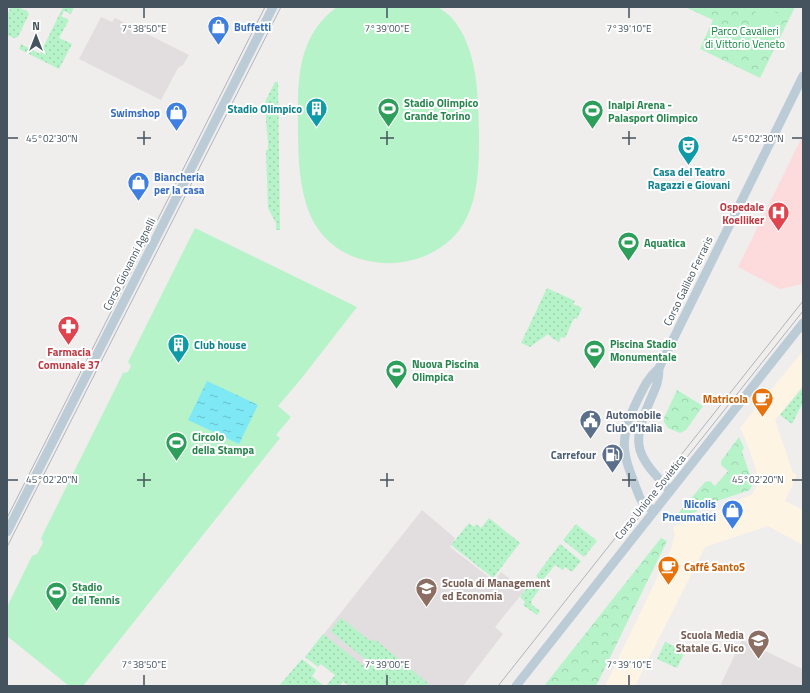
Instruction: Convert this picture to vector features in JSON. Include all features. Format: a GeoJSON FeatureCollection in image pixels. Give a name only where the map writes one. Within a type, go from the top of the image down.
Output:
{"type":"FeatureCollection","features":[{"type":"Feature","properties":{"kind":"main road","name":"Corso Giovanni Agnelli"},"geometry":{"type":"LineString","coordinates":[[7,532],[273,7]]}},
{"type":"Feature","properties":{"kind":"main road","name":"Corso Galileo Ferraris"},"geometry":{"type":"LineString","coordinates":[[659,368],[803,76]]}},
{"type":"Feature","properties":{"kind":"main road","name":"Corso Unione Sovietica"},"geometry":{"type":"LineString","coordinates":[[516,686],[803,323]]}},
{"type":"Feature","properties":{"kind":"main road"},"geometry":{"type":"LineString","coordinates":[[659,368],[659,380],[641,421],[638,440],[640,452],[652,472],[670,491]]}},
{"type":"Feature","properties":{"kind":"main road"},"geometry":{"type":"LineString","coordinates":[[654,511],[643,503],[640,498],[626,460],[623,445],[629,418],[649,377],[659,368]]}},
{"type":"Feature","properties":{"kind":"shaded area"},"geometry":{"type":"Polygon","coordinates":[[[101,17],[112,22],[115,18],[189,55],[183,65],[178,68],[161,100],[79,59],[101,17]]]}},
{"type":"Feature","properties":{"kind":"shaded area","name":"Ospedale Koelliker"},"geometry":{"type":"Polygon","coordinates":[[[802,137],[803,284],[780,289],[738,267],[802,137]]]}},
{"type":"Feature","properties":{"kind":"shaded area"},"geometry":{"type":"Polygon","coordinates":[[[803,351],[803,385],[775,420],[793,473],[797,475],[785,501],[803,510],[803,545],[768,526],[705,547],[635,686],[605,686],[671,549],[675,534],[673,527],[729,506],[738,500],[751,495],[755,490],[758,484],[756,469],[740,428],[803,351]]]}},
{"type":"Feature","properties":{"kind":"shaded area","name":"Scuola di Management ed Economia"},"geometry":{"type":"Polygon","coordinates":[[[422,510],[455,538],[450,547],[494,581],[501,572],[525,590],[495,627],[503,634],[463,686],[349,686],[308,654],[422,510]]]}},
{"type":"Feature","properties":{"kind":"shaded area","name":"Scuola Media Statale G. Vico"},"geometry":{"type":"Polygon","coordinates":[[[742,640],[803,669],[803,686],[720,686],[742,640]]]}},
{"type":"Feature","properties":{"kind":"green space"},"geometry":{"type":"Polygon","coordinates":[[[11,7],[18,7],[27,11],[29,14],[18,37],[14,38],[7,35],[7,15],[11,7]]]}},
{"type":"Feature","properties":{"kind":"green space"},"geometry":{"type":"Polygon","coordinates":[[[63,7],[74,7],[71,14],[64,11],[61,16],[69,20],[59,38],[72,44],[59,69],[19,49],[21,44],[40,54],[63,7]]]}},
{"type":"Feature","properties":{"kind":"green space","name":"Stadio Olimpico Grande Torino"},"geometry":{"type":"Polygon","coordinates":[[[337,7],[438,7],[451,17],[460,29],[467,43],[475,72],[477,87],[479,133],[477,181],[472,205],[462,226],[448,242],[431,253],[411,260],[390,263],[370,261],[350,255],[332,244],[318,229],[306,202],[302,186],[299,153],[298,92],[301,64],[310,39],[326,17],[337,7]]]}},
{"type":"Feature","properties":{"kind":"green space","name":"Parco Cavalieri di Vittorio Veneto"},"geometry":{"type":"Polygon","coordinates":[[[685,7],[795,7],[760,78],[700,49],[713,20],[685,7]]]}},
{"type":"Feature","properties":{"kind":"green space"},"geometry":{"type":"Polygon","coordinates":[[[758,7],[765,7],[779,14],[760,54],[740,45],[758,7]]]}},
{"type":"Feature","properties":{"kind":"green space"},"geometry":{"type":"Polygon","coordinates":[[[275,82],[278,82],[280,230],[276,230],[276,223],[268,208],[266,150],[268,150],[266,115],[268,104],[265,102],[275,82]]]}},
{"type":"Feature","properties":{"kind":"green space"},"geometry":{"type":"Polygon","coordinates":[[[195,228],[357,307],[278,406],[291,417],[276,435],[280,438],[83,686],[69,686],[7,636],[7,607],[32,556],[37,554],[43,543],[41,538],[123,373],[128,372],[131,366],[128,362],[195,228]]]}},
{"type":"Feature","properties":{"kind":"green space"},"geometry":{"type":"Polygon","coordinates":[[[547,288],[575,301],[573,304],[582,308],[577,319],[574,318],[565,338],[561,337],[559,342],[548,334],[530,347],[521,343],[547,288]]]}},
{"type":"Feature","properties":{"kind":"green space"},"geometry":{"type":"Polygon","coordinates":[[[803,387],[803,402],[792,424],[780,415],[803,387]]]}},
{"type":"Feature","properties":{"kind":"green space"},"geometry":{"type":"Polygon","coordinates":[[[677,390],[703,406],[686,430],[680,433],[668,428],[664,422],[664,418],[677,390]]]}},
{"type":"Feature","properties":{"kind":"green space"},"geometry":{"type":"Polygon","coordinates":[[[739,437],[744,448],[742,452],[753,483],[750,490],[699,507],[696,512],[675,517],[705,482],[710,481],[715,486],[728,471],[721,465],[721,461],[739,437]]]}},
{"type":"Feature","properties":{"kind":"green space"},"geometry":{"type":"Polygon","coordinates":[[[489,518],[520,543],[493,578],[451,545],[469,523],[474,527],[476,524],[481,528],[489,518]]]}},
{"type":"Feature","properties":{"kind":"green space"},"geometry":{"type":"Polygon","coordinates":[[[576,524],[597,541],[584,557],[563,540],[576,524]]]}},
{"type":"Feature","properties":{"kind":"green space"},"geometry":{"type":"Polygon","coordinates":[[[661,538],[667,541],[596,686],[544,686],[661,538]]]}},
{"type":"Feature","properties":{"kind":"green space"},"geometry":{"type":"Polygon","coordinates":[[[560,544],[581,561],[572,572],[565,567],[563,570],[555,565],[542,581],[536,576],[560,544]]]}},
{"type":"Feature","properties":{"kind":"green space"},"geometry":{"type":"Polygon","coordinates":[[[533,580],[541,587],[531,601],[532,605],[540,611],[537,615],[523,605],[525,602],[520,597],[533,580]]]}},
{"type":"Feature","properties":{"kind":"green space"},"geometry":{"type":"Polygon","coordinates":[[[341,618],[369,640],[377,641],[431,686],[349,686],[343,682],[340,686],[326,686],[335,675],[321,664],[318,667],[305,657],[323,634],[365,667],[369,662],[330,631],[341,618]]]}},
{"type":"Feature","properties":{"kind":"green space"},"geometry":{"type":"Polygon","coordinates":[[[665,642],[685,651],[677,668],[657,659],[665,642]]]}},
{"type":"Feature","properties":{"kind":"green space"},"geometry":{"type":"Polygon","coordinates":[[[302,659],[316,670],[312,676],[324,686],[279,686],[302,659]]]}},
{"type":"Feature","properties":{"kind":"water"},"geometry":{"type":"Polygon","coordinates":[[[207,381],[258,405],[239,444],[188,420],[207,381]]]}},
{"type":"Feature","properties":{"kind":"tram line"},"geometry":{"type":"LineString","coordinates":[[7,518],[265,7]]}},
{"type":"Feature","properties":{"kind":"tram line"},"geometry":{"type":"LineString","coordinates":[[7,547],[281,7]]}},
{"type":"Feature","properties":{"kind":"tram line"},"geometry":{"type":"LineString","coordinates":[[498,686],[803,301]]}},
{"type":"Feature","properties":{"kind":"tram line"},"geometry":{"type":"LineString","coordinates":[[637,520],[803,311]]}},
{"type":"Feature","properties":{"kind":"place","name":"Buffetti"},"geometry":{"type":"Point","coordinates":[219,46]}},
{"type":"Feature","properties":{"kind":"place","name":"Stadio Olimpico"},"geometry":{"type":"Point","coordinates":[317,128]}},
{"type":"Feature","properties":{"kind":"place","name":"Stadio Olimpico Grande Torino"},"geometry":{"type":"Point","coordinates":[388,128]}},
{"type":"Feature","properties":{"kind":"place","name":"Inalpi Arena - Palasport Olimpico"},"geometry":{"type":"Point","coordinates":[593,130]}},
{"type":"Feature","properties":{"kind":"place","name":"Swimshop"},"geometry":{"type":"Point","coordinates":[176,132]}},
{"type":"Feature","properties":{"kind":"place","name":"Casa del Teatro Ragazzi e Giovani"},"geometry":{"type":"Point","coordinates":[689,166]}},
{"type":"Feature","properties":{"kind":"place","name":"Biancheria per la casa"},"geometry":{"type":"Point","coordinates":[138,202]}},
{"type":"Feature","properties":{"kind":"place","name":"Ospedale Koelliker"},"geometry":{"type":"Point","coordinates":[779,232]}},
{"type":"Feature","properties":{"kind":"place","name":"Aquatica"},"geometry":{"type":"Point","coordinates":[628,262]}},
{"type":"Feature","properties":{"kind":"place","name":"Farmacia Comunale 37"},"geometry":{"type":"Point","coordinates":[69,346]}},
{"type":"Feature","properties":{"kind":"place","name":"Club house"},"geometry":{"type":"Point","coordinates":[179,364]}},
{"type":"Feature","properties":{"kind":"place","name":"Piscina Stadio Monumentale"},"geometry":{"type":"Point","coordinates":[595,370]}},
{"type":"Feature","properties":{"kind":"place","name":"Nuova Piscina Olimpica"},"geometry":{"type":"Point","coordinates":[397,390]}},
{"type":"Feature","properties":{"kind":"place","name":"Matricola"},"geometry":{"type":"Point","coordinates":[763,418]}},
{"type":"Feature","properties":{"kind":"place","name":"Automobile Club d'Italia"},"geometry":{"type":"Point","coordinates":[591,440]}},
{"type":"Feature","properties":{"kind":"place","name":"Circolo della Stampa"},"geometry":{"type":"Point","coordinates":[176,462]}},
{"type":"Feature","properties":{"kind":"place","name":"Carrefour"},"geometry":{"type":"Point","coordinates":[612,474]}},
{"type":"Feature","properties":{"kind":"place","name":"Nicolis Pneumatici"},"geometry":{"type":"Point","coordinates":[732,530]}},
{"type":"Feature","properties":{"kind":"place","name":"Caffé SantoS"},"geometry":{"type":"Point","coordinates":[669,586]}},
{"type":"Feature","properties":{"kind":"place","name":"Scuola di Management ed Economia"},"geometry":{"type":"Point","coordinates":[426,608]}},
{"type":"Feature","properties":{"kind":"place","name":"Stadio del Tennis"},"geometry":{"type":"Point","coordinates":[57,612]}},
{"type":"Feature","properties":{"kind":"place","name":"Scuola Media Statale G. Vico"},"geometry":{"type":"Point","coordinates":[759,660]}}]}
